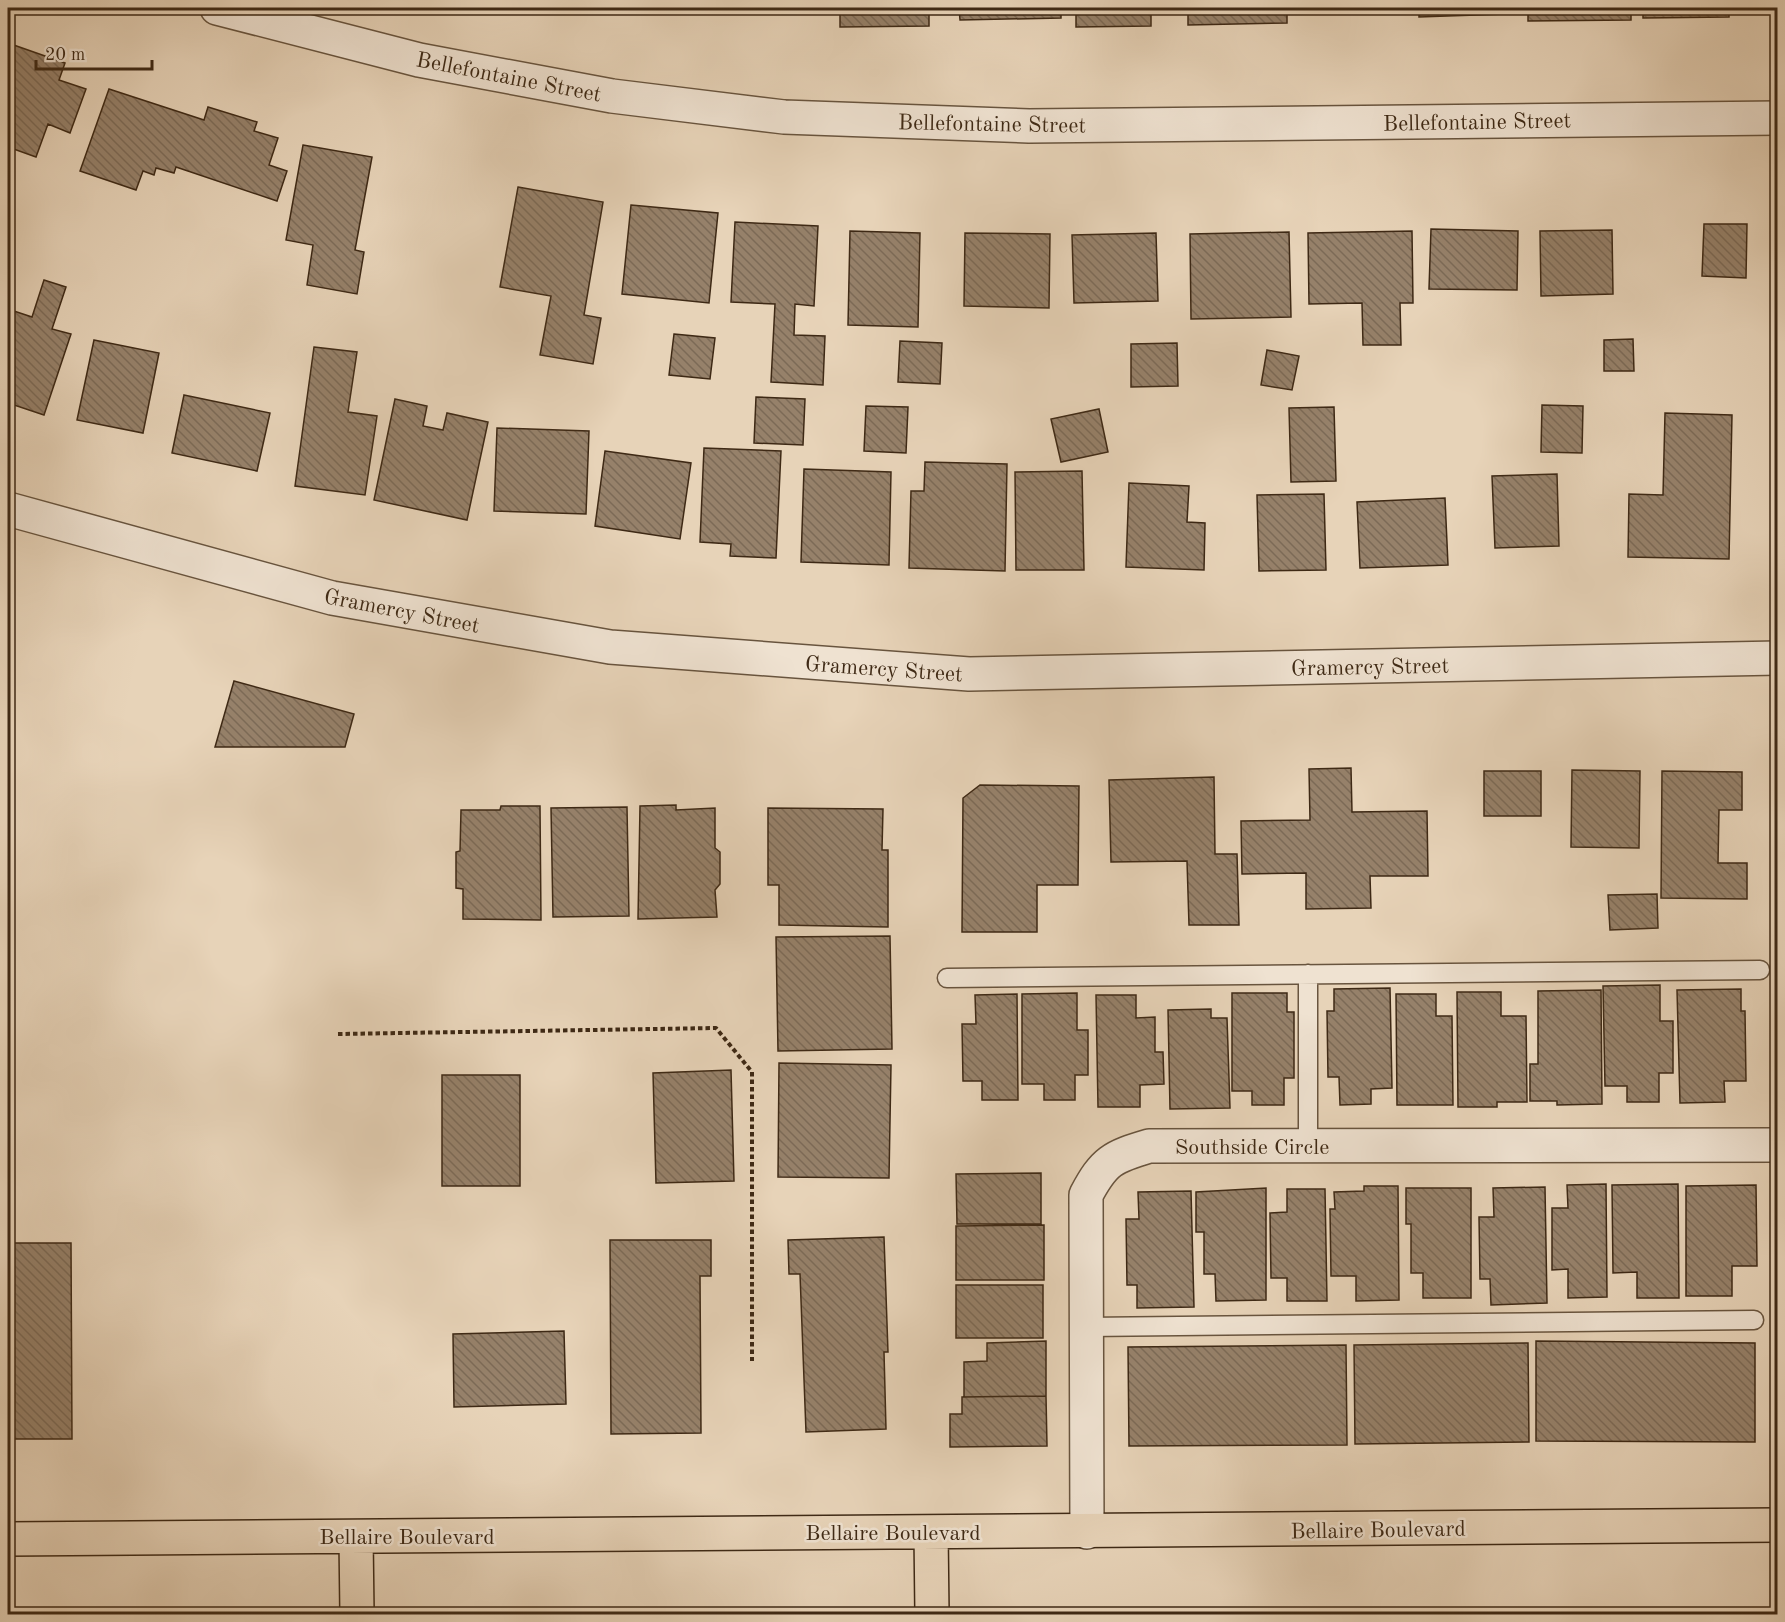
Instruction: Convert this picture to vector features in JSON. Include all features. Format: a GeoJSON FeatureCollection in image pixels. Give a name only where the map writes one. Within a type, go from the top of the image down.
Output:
{"type":"FeatureCollection","features":[{"type":"Feature","properties":{"kind":"main road","name":"Bellaire Boulevard"},"geometry":{"type":"LineString","coordinates":[[8,1539],[1778,1525]]}},
{"type":"Feature","properties":{"kind":"main road"},"geometry":{"type":"LineString","coordinates":[[931,1532],[932,1614]]}},
{"type":"Feature","properties":{"kind":"main road"},"geometry":{"type":"LineString","coordinates":[[356,1537],[357,1614]]}},
{"type":"Feature","properties":{"kind":"street","name":"Bellefontaine Street"},"geometry":{"type":"LineString","coordinates":[[217,8],[419,60],[612,96],[784,117],[1029,126],[1778,118]]}},
{"type":"Feature","properties":{"kind":"street","name":"Gramercy Street"},"geometry":{"type":"LineString","coordinates":[[8,509],[332,598],[610,647],[969,674],[1778,658]]}},
{"type":"Feature","properties":{"kind":"street","name":"Southside Circle"},"geometry":{"type":"LineString","coordinates":[[1087,1532],[1086,1195],[1099,1170],[1121,1154],[1149,1146],[1778,1145]]}},
{"type":"Feature","properties":{"kind":"lane"},"geometry":{"type":"LineString","coordinates":[[947,978],[1760,970]]}},
{"type":"Feature","properties":{"kind":"lane"},"geometry":{"type":"LineString","coordinates":[[1308,974],[1308,1146]]}},
{"type":"Feature","properties":{"kind":"lane"},"geometry":{"type":"LineString","coordinates":[[1086,1327],[1754,1320]]}},
{"type":"Feature","properties":{"kind":"path"},"geometry":{"type":"LineString","coordinates":[[338,1034],[716,1028],[752,1072],[752,1360]]}},
{"type":"Feature","properties":{"kind":"building"},"geometry":{"type":"Polygon","coordinates":[[[729,8],[811,8],[810,12],[729,8]]]}},
{"type":"Feature","properties":{"kind":"building"},"geometry":{"type":"Polygon","coordinates":[[[840,8],[929,8],[929,26],[840,27],[840,8]]]}},
{"type":"Feature","properties":{"kind":"building"},"geometry":{"type":"Polygon","coordinates":[[[959,8],[1061,8],[1061,18],[960,20],[959,8]]]}},
{"type":"Feature","properties":{"kind":"building"},"geometry":{"type":"Polygon","coordinates":[[[1076,8],[1151,8],[1151,26],[1076,27],[1076,8]]]}},
{"type":"Feature","properties":{"kind":"building"},"geometry":{"type":"Polygon","coordinates":[[[1188,8],[1287,8],[1287,23],[1188,25],[1188,8]]]}},
{"type":"Feature","properties":{"kind":"building"},"geometry":{"type":"Polygon","coordinates":[[[1354,8],[1404,8],[1404,12],[1355,14],[1354,8]]]}},
{"type":"Feature","properties":{"kind":"building"},"geometry":{"type":"Polygon","coordinates":[[[1419,8],[1504,8],[1505,14],[1419,17],[1419,8]]]}},
{"type":"Feature","properties":{"kind":"building"},"geometry":{"type":"Polygon","coordinates":[[[1528,8],[1631,8],[1631,20],[1528,21],[1528,8]]]}},
{"type":"Feature","properties":{"kind":"building"},"geometry":{"type":"Polygon","coordinates":[[[1643,8],[1729,8],[1729,17],[1643,18],[1643,8]]]}},
{"type":"Feature","properties":{"kind":"building"},"geometry":{"type":"Polygon","coordinates":[[[8,43],[65,63],[59,80],[86,89],[70,133],[48,124],[36,157],[8,147],[8,43]]]}},
{"type":"Feature","properties":{"kind":"building"},"geometry":{"type":"Polygon","coordinates":[[[109,89],[204,120],[208,107],[257,122],[254,131],[278,138],[269,165],[287,171],[277,201],[176,167],[174,173],[156,168],[154,175],[143,171],[136,190],[80,171],[109,89]]]}},
{"type":"Feature","properties":{"kind":"building"},"geometry":{"type":"Polygon","coordinates":[[[303,145],[372,157],[355,250],[364,252],[357,294],[307,285],[313,245],[286,240],[303,145]]]}},
{"type":"Feature","properties":{"kind":"building"},"geometry":{"type":"Polygon","coordinates":[[[518,187],[603,202],[584,315],[601,318],[593,364],[540,355],[551,296],[500,287],[518,187]]]}},
{"type":"Feature","properties":{"kind":"building"},"geometry":{"type":"Polygon","coordinates":[[[631,205],[718,213],[709,303],[622,294],[631,205]]]}},
{"type":"Feature","properties":{"kind":"building"},"geometry":{"type":"Polygon","coordinates":[[[735,222],[818,226],[814,306],[795,304],[794,335],[825,336],[823,385],[771,382],[775,304],[731,302],[735,222]]]}},
{"type":"Feature","properties":{"kind":"building"},"geometry":{"type":"Polygon","coordinates":[[[1704,224],[1747,224],[1746,278],[1702,276],[1704,224]]]}},
{"type":"Feature","properties":{"kind":"building"},"geometry":{"type":"Polygon","coordinates":[[[1431,229],[1518,231],[1517,290],[1429,289],[1431,229]]]}},
{"type":"Feature","properties":{"kind":"building"},"geometry":{"type":"Polygon","coordinates":[[[1612,230],[1613,294],[1541,296],[1540,231],[1612,230]]]}},
{"type":"Feature","properties":{"kind":"building"},"geometry":{"type":"Polygon","coordinates":[[[850,231],[920,233],[918,327],[848,325],[850,231]]]}},
{"type":"Feature","properties":{"kind":"building"},"geometry":{"type":"Polygon","coordinates":[[[1412,231],[1413,303],[1400,303],[1401,345],[1363,345],[1362,303],[1309,304],[1308,233],[1412,231]]]}},
{"type":"Feature","properties":{"kind":"building"},"geometry":{"type":"Polygon","coordinates":[[[1289,232],[1291,317],[1191,319],[1190,234],[1289,232]]]}},
{"type":"Feature","properties":{"kind":"building"},"geometry":{"type":"Polygon","coordinates":[[[965,233],[1050,234],[1049,308],[964,306],[965,233]]]}},
{"type":"Feature","properties":{"kind":"building"},"geometry":{"type":"Polygon","coordinates":[[[1156,233],[1158,301],[1074,303],[1072,235],[1156,233]]]}},
{"type":"Feature","properties":{"kind":"building"},"geometry":{"type":"Polygon","coordinates":[[[44,280],[66,287],[52,329],[71,334],[44,415],[8,403],[8,309],[32,317],[44,280]]]}},
{"type":"Feature","properties":{"kind":"building"},"geometry":{"type":"Polygon","coordinates":[[[674,334],[715,338],[710,379],[669,375],[674,334]]]}},
{"type":"Feature","properties":{"kind":"building"},"geometry":{"type":"Polygon","coordinates":[[[1633,339],[1634,371],[1604,371],[1604,340],[1633,339]]]}},
{"type":"Feature","properties":{"kind":"building"},"geometry":{"type":"Polygon","coordinates":[[[94,340],[159,353],[143,433],[77,420],[94,340]]]}},
{"type":"Feature","properties":{"kind":"building"},"geometry":{"type":"Polygon","coordinates":[[[900,341],[942,343],[940,384],[898,382],[900,341]]]}},
{"type":"Feature","properties":{"kind":"building"},"geometry":{"type":"Polygon","coordinates":[[[1177,343],[1178,386],[1131,387],[1131,344],[1177,343]]]}},
{"type":"Feature","properties":{"kind":"building"},"geometry":{"type":"Polygon","coordinates":[[[314,347],[357,352],[348,412],[377,416],[365,495],[295,486],[314,347]]]}},
{"type":"Feature","properties":{"kind":"building"},"geometry":{"type":"Polygon","coordinates":[[[1267,350],[1299,356],[1292,390],[1261,385],[1267,350]]]}},
{"type":"Feature","properties":{"kind":"building"},"geometry":{"type":"Polygon","coordinates":[[[184,395],[270,413],[257,471],[172,453],[184,395]]]}},
{"type":"Feature","properties":{"kind":"building"},"geometry":{"type":"Polygon","coordinates":[[[756,397],[805,399],[803,445],[754,443],[756,397]]]}},
{"type":"Feature","properties":{"kind":"building"},"geometry":{"type":"Polygon","coordinates":[[[395,399],[427,406],[423,426],[443,430],[447,413],[488,422],[467,520],[374,500],[395,399]]]}},
{"type":"Feature","properties":{"kind":"building"},"geometry":{"type":"Polygon","coordinates":[[[1542,405],[1583,406],[1582,453],[1541,452],[1542,405]]]}},
{"type":"Feature","properties":{"kind":"building"},"geometry":{"type":"Polygon","coordinates":[[[866,406],[908,407],[906,453],[864,451],[866,406]]]}},
{"type":"Feature","properties":{"kind":"building"},"geometry":{"type":"Polygon","coordinates":[[[1334,407],[1336,481],[1291,482],[1289,408],[1334,407]]]}},
{"type":"Feature","properties":{"kind":"building"},"geometry":{"type":"Polygon","coordinates":[[[1099,409],[1108,452],[1061,462],[1051,419],[1099,409]]]}},
{"type":"Feature","properties":{"kind":"building"},"geometry":{"type":"Polygon","coordinates":[[[1665,413],[1732,415],[1729,559],[1628,557],[1629,494],[1663,495],[1665,413]]]}},
{"type":"Feature","properties":{"kind":"building"},"geometry":{"type":"Polygon","coordinates":[[[497,428],[589,431],[586,514],[494,511],[497,428]]]}},
{"type":"Feature","properties":{"kind":"building"},"geometry":{"type":"Polygon","coordinates":[[[704,448],[781,451],[776,558],[730,556],[731,544],[700,542],[704,448]]]}},
{"type":"Feature","properties":{"kind":"building"},"geometry":{"type":"Polygon","coordinates":[[[605,451],[691,463],[680,539],[595,526],[605,451]]]}},
{"type":"Feature","properties":{"kind":"building"},"geometry":{"type":"Polygon","coordinates":[[[925,462],[1007,464],[1005,571],[909,568],[911,491],[924,491],[925,462]]]}},
{"type":"Feature","properties":{"kind":"building"},"geometry":{"type":"Polygon","coordinates":[[[804,469],[891,472],[889,565],[801,562],[804,469]]]}},
{"type":"Feature","properties":{"kind":"building"},"geometry":{"type":"Polygon","coordinates":[[[1082,471],[1084,570],[1016,570],[1015,472],[1082,471]]]}},
{"type":"Feature","properties":{"kind":"building"},"geometry":{"type":"Polygon","coordinates":[[[1557,474],[1559,546],[1495,548],[1492,476],[1557,474]]]}},
{"type":"Feature","properties":{"kind":"building"},"geometry":{"type":"Polygon","coordinates":[[[1129,483],[1189,486],[1187,522],[1205,523],[1204,570],[1126,567],[1129,483]]]}},
{"type":"Feature","properties":{"kind":"building"},"geometry":{"type":"Polygon","coordinates":[[[1324,494],[1326,570],[1259,571],[1257,495],[1324,494]]]}},
{"type":"Feature","properties":{"kind":"building"},"geometry":{"type":"Polygon","coordinates":[[[1445,498],[1448,565],[1360,568],[1357,502],[1445,498]]]}},
{"type":"Feature","properties":{"kind":"building"},"geometry":{"type":"Polygon","coordinates":[[[234,681],[354,714],[345,747],[215,747],[234,681]]]}},
{"type":"Feature","properties":{"kind":"building"},"geometry":{"type":"Polygon","coordinates":[[[1351,768],[1352,812],[1427,811],[1428,876],[1370,876],[1371,908],[1306,909],[1306,873],[1242,874],[1241,821],[1310,820],[1309,769],[1351,768]]]}},
{"type":"Feature","properties":{"kind":"building"},"geometry":{"type":"Polygon","coordinates":[[[1572,770],[1640,771],[1639,848],[1571,847],[1572,770]]]}},
{"type":"Feature","properties":{"kind":"building"},"geometry":{"type":"Polygon","coordinates":[[[1484,771],[1541,771],[1541,816],[1484,816],[1484,771]]]}},
{"type":"Feature","properties":{"kind":"building"},"geometry":{"type":"Polygon","coordinates":[[[1662,771],[1742,772],[1742,810],[1719,810],[1718,863],[1747,863],[1747,899],[1661,898],[1662,771]]]}},
{"type":"Feature","properties":{"kind":"building"},"geometry":{"type":"Polygon","coordinates":[[[1214,777],[1215,854],[1237,854],[1239,925],[1189,925],[1187,861],[1111,862],[1109,780],[1214,777]]]}},
{"type":"Feature","properties":{"kind":"building"},"geometry":{"type":"Polygon","coordinates":[[[980,785],[1079,786],[1078,885],[1037,885],[1037,932],[962,932],[963,798],[980,785]]]}},
{"type":"Feature","properties":{"kind":"building"},"geometry":{"type":"Polygon","coordinates":[[[676,805],[676,810],[715,808],[715,848],[720,852],[720,884],[715,890],[717,917],[638,919],[640,806],[676,805]]]}},
{"type":"Feature","properties":{"kind":"building"},"geometry":{"type":"Polygon","coordinates":[[[501,806],[540,806],[541,920],[463,919],[463,889],[456,888],[456,852],[460,851],[461,810],[500,810],[501,806]]]}},
{"type":"Feature","properties":{"kind":"building"},"geometry":{"type":"Polygon","coordinates":[[[627,807],[629,916],[553,917],[551,808],[627,807]]]}},
{"type":"Feature","properties":{"kind":"building"},"geometry":{"type":"Polygon","coordinates":[[[768,808],[883,809],[882,850],[888,850],[888,927],[779,925],[779,885],[768,885],[768,808]]]}},
{"type":"Feature","properties":{"kind":"building"},"geometry":{"type":"Polygon","coordinates":[[[1657,894],[1658,928],[1610,930],[1608,895],[1657,894]]]}},
{"type":"Feature","properties":{"kind":"building"},"geometry":{"type":"Polygon","coordinates":[[[890,936],[892,1049],[778,1051],[776,937],[890,936]]]}},
{"type":"Feature","properties":{"kind":"building"},"geometry":{"type":"Polygon","coordinates":[[[1660,985],[1660,1021],[1673,1021],[1673,1073],[1659,1073],[1659,1102],[1627,1102],[1627,1086],[1605,1086],[1603,986],[1660,985]]]}},
{"type":"Feature","properties":{"kind":"building"},"geometry":{"type":"Polygon","coordinates":[[[1390,988],[1392,1088],[1371,1089],[1371,1104],[1340,1105],[1339,1077],[1328,1077],[1327,1011],[1334,1011],[1334,989],[1390,988]]]}},
{"type":"Feature","properties":{"kind":"building"},"geometry":{"type":"Polygon","coordinates":[[[1741,989],[1741,1011],[1745,1011],[1746,1081],[1724,1081],[1725,1102],[1680,1103],[1677,990],[1741,989]]]}},
{"type":"Feature","properties":{"kind":"building"},"geometry":{"type":"Polygon","coordinates":[[[1601,990],[1602,1104],[1557,1105],[1557,1101],[1530,1101],[1530,1064],[1538,1064],[1538,991],[1601,990]]]}},
{"type":"Feature","properties":{"kind":"building"},"geometry":{"type":"Polygon","coordinates":[[[1457,992],[1501,992],[1501,1016],[1526,1016],[1527,1102],[1497,1102],[1497,1107],[1458,1107],[1457,992]]]}},
{"type":"Feature","properties":{"kind":"building"},"geometry":{"type":"Polygon","coordinates":[[[1077,993],[1077,1030],[1088,1030],[1088,1075],[1075,1075],[1075,1100],[1044,1100],[1044,1084],[1022,1084],[1022,994],[1077,993]]]}},
{"type":"Feature","properties":{"kind":"building"},"geometry":{"type":"Polygon","coordinates":[[[1232,993],[1287,993],[1287,1012],[1294,1012],[1294,1078],[1284,1078],[1284,1105],[1252,1105],[1252,1091],[1232,1091],[1232,993]]]}},
{"type":"Feature","properties":{"kind":"building"},"geometry":{"type":"Polygon","coordinates":[[[1017,994],[1018,1100],[982,1100],[982,1081],[963,1081],[962,1024],[976,1024],[975,995],[1017,994]]]}},
{"type":"Feature","properties":{"kind":"building"},"geometry":{"type":"Polygon","coordinates":[[[1396,994],[1436,994],[1436,1016],[1452,1016],[1453,1105],[1397,1105],[1396,994]]]}},
{"type":"Feature","properties":{"kind":"building"},"geometry":{"type":"Polygon","coordinates":[[[1096,995],[1136,995],[1136,1018],[1155,1017],[1155,1052],[1163,1052],[1164,1084],[1140,1085],[1140,1107],[1098,1107],[1096,995]]]}},
{"type":"Feature","properties":{"kind":"building"},"geometry":{"type":"Polygon","coordinates":[[[1211,1009],[1211,1018],[1227,1018],[1230,1108],[1170,1109],[1168,1010],[1211,1009]]]}},
{"type":"Feature","properties":{"kind":"building"},"geometry":{"type":"Polygon","coordinates":[[[779,1063],[891,1065],[889,1178],[778,1177],[779,1063]]]}},
{"type":"Feature","properties":{"kind":"building"},"geometry":{"type":"Polygon","coordinates":[[[731,1070],[734,1181],[656,1183],[653,1073],[731,1070]]]}},
{"type":"Feature","properties":{"kind":"building"},"geometry":{"type":"Polygon","coordinates":[[[442,1075],[520,1075],[520,1186],[442,1186],[442,1075]]]}},
{"type":"Feature","properties":{"kind":"building"},"geometry":{"type":"Polygon","coordinates":[[[1041,1173],[1041,1224],[957,1224],[956,1174],[1041,1173]]]}},
{"type":"Feature","properties":{"kind":"building"},"geometry":{"type":"Polygon","coordinates":[[[1606,1184],[1607,1297],[1568,1298],[1568,1269],[1552,1270],[1552,1208],[1568,1208],[1567,1185],[1606,1184]]]}},
{"type":"Feature","properties":{"kind":"building"},"geometry":{"type":"Polygon","coordinates":[[[1678,1184],[1679,1298],[1637,1298],[1637,1272],[1613,1273],[1612,1185],[1678,1184]]]}},
{"type":"Feature","properties":{"kind":"building"},"geometry":{"type":"Polygon","coordinates":[[[1756,1185],[1757,1266],[1732,1266],[1732,1296],[1686,1296],[1686,1186],[1756,1185]]]}},
{"type":"Feature","properties":{"kind":"building"},"geometry":{"type":"Polygon","coordinates":[[[1364,1186],[1398,1186],[1399,1300],[1356,1301],[1356,1276],[1331,1276],[1330,1209],[1335,1209],[1334,1192],[1364,1191],[1364,1186]]]}},
{"type":"Feature","properties":{"kind":"building"},"geometry":{"type":"Polygon","coordinates":[[[1545,1187],[1547,1303],[1491,1305],[1490,1279],[1480,1279],[1479,1217],[1494,1217],[1493,1188],[1545,1187]]]}},
{"type":"Feature","properties":{"kind":"building"},"geometry":{"type":"Polygon","coordinates":[[[1266,1188],[1266,1300],[1216,1301],[1215,1274],[1204,1274],[1204,1232],[1196,1232],[1196,1192],[1266,1188]]]}},
{"type":"Feature","properties":{"kind":"building"},"geometry":{"type":"Polygon","coordinates":[[[1406,1188],[1471,1188],[1471,1298],[1423,1298],[1423,1273],[1411,1273],[1411,1224],[1406,1224],[1406,1188]]]}},
{"type":"Feature","properties":{"kind":"building"},"geometry":{"type":"Polygon","coordinates":[[[1287,1189],[1325,1189],[1327,1301],[1287,1301],[1287,1278],[1271,1278],[1270,1213],[1287,1212],[1287,1189]]]}},
{"type":"Feature","properties":{"kind":"building"},"geometry":{"type":"Polygon","coordinates":[[[1191,1191],[1194,1307],[1137,1308],[1137,1285],[1127,1285],[1126,1219],[1139,1219],[1138,1192],[1191,1191]]]}},
{"type":"Feature","properties":{"kind":"building"},"geometry":{"type":"Polygon","coordinates":[[[1044,1225],[1044,1280],[956,1280],[956,1226],[1044,1225]]]}},
{"type":"Feature","properties":{"kind":"building"},"geometry":{"type":"Polygon","coordinates":[[[884,1237],[888,1352],[884,1352],[886,1429],[806,1432],[800,1274],[789,1274],[788,1240],[884,1237]]]}},
{"type":"Feature","properties":{"kind":"building"},"geometry":{"type":"Polygon","coordinates":[[[610,1240],[711,1240],[711,1276],[700,1276],[701,1433],[611,1434],[610,1240]]]}},
{"type":"Feature","properties":{"kind":"building"},"geometry":{"type":"Polygon","coordinates":[[[8,1243],[71,1243],[72,1439],[8,1439],[8,1243]]]}},
{"type":"Feature","properties":{"kind":"building"},"geometry":{"type":"Polygon","coordinates":[[[956,1285],[1043,1285],[1043,1338],[956,1338],[956,1285]]]}},
{"type":"Feature","properties":{"kind":"building"},"geometry":{"type":"Polygon","coordinates":[[[564,1331],[566,1404],[454,1407],[453,1334],[564,1331]]]}},
{"type":"Feature","properties":{"kind":"building"},"geometry":{"type":"Polygon","coordinates":[[[1046,1341],[1046,1396],[964,1397],[964,1362],[987,1361],[987,1343],[1046,1341]]]}},
{"type":"Feature","properties":{"kind":"building"},"geometry":{"type":"Polygon","coordinates":[[[1536,1341],[1755,1343],[1755,1442],[1536,1441],[1536,1341]]]}},
{"type":"Feature","properties":{"kind":"building"},"geometry":{"type":"Polygon","coordinates":[[[1528,1343],[1529,1442],[1355,1444],[1354,1345],[1528,1343]]]}},
{"type":"Feature","properties":{"kind":"building"},"geometry":{"type":"Polygon","coordinates":[[[1346,1345],[1347,1445],[1129,1446],[1128,1347],[1346,1345]]]}},
{"type":"Feature","properties":{"kind":"building"},"geometry":{"type":"Polygon","coordinates":[[[1046,1396],[1047,1446],[950,1447],[950,1414],[962,1414],[962,1397],[1046,1396]]]}}]}
